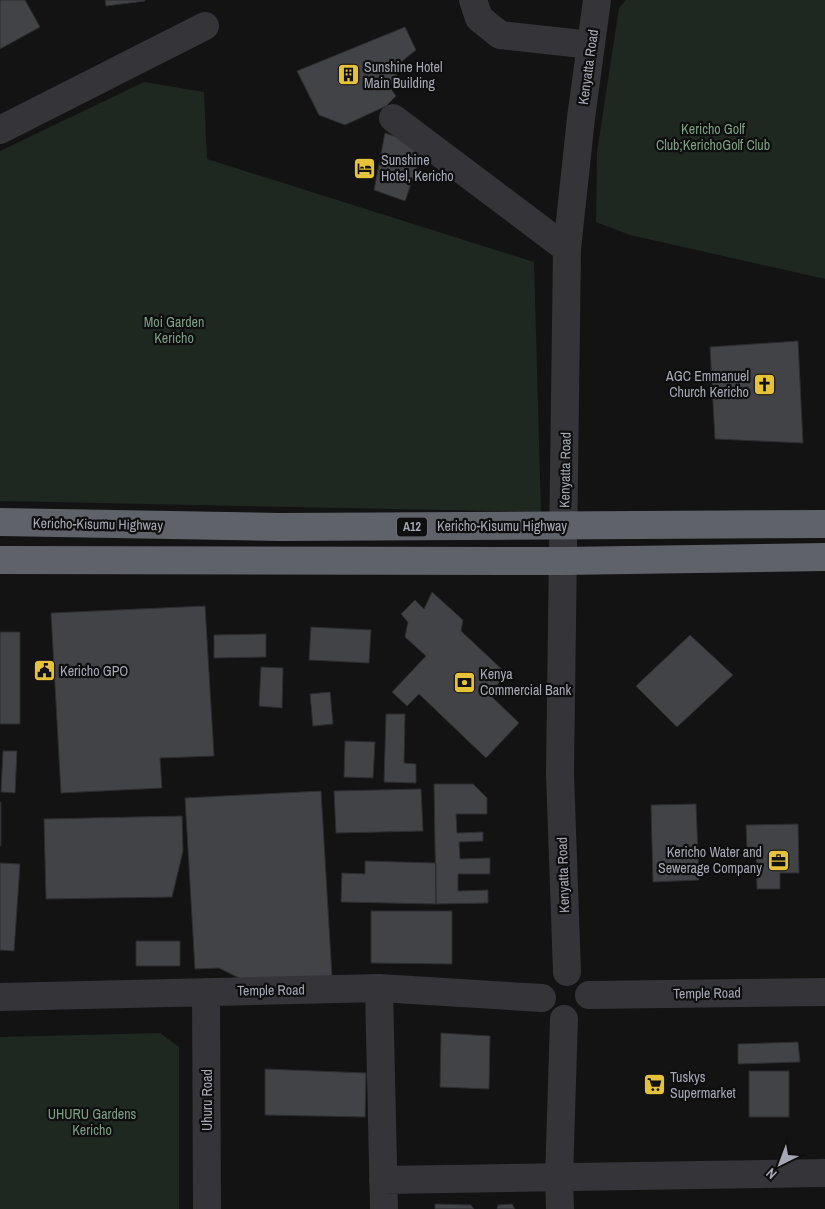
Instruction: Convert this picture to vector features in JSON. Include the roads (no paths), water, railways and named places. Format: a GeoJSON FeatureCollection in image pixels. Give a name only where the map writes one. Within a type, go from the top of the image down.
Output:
{"type":"FeatureCollection","features":[{"type":"Feature","properties":{"kind":"highway","name":"Kericho-Kisumu Highway"},"geometry":{"type":"LineString","coordinates":[[0,522],[280,527],[825,524]]}},
{"type":"Feature","properties":{"kind":"highway"},"geometry":{"type":"LineString","coordinates":[[0,560],[562,561],[825,557]]}},
{"type":"Feature","properties":{"kind":"street"},"geometry":{"type":"LineString","coordinates":[[474,0],[479,18],[500,35],[591,45]]}},
{"type":"Feature","properties":{"kind":"street","name":"Kenyatta Road"},"geometry":{"type":"LineString","coordinates":[[567,972],[560,774],[567,249],[581,118],[597,0]]}},
{"type":"Feature","properties":{"kind":"street"},"geometry":{"type":"LineString","coordinates":[[0,130],[205,26]]}},
{"type":"Feature","properties":{"kind":"street"},"geometry":{"type":"LineString","coordinates":[[394,118],[567,249]]}},
{"type":"Feature","properties":{"kind":"street"},"geometry":{"type":"LineString","coordinates":[[567,972],[581,978],[586,985],[589,995],[588,1003],[584,1010],[578,1015],[564,1019],[549,1012],[542,998],[543,988],[547,981],[553,976],[567,972]]}},
{"type":"Feature","properties":{"kind":"street"},"geometry":{"type":"LineString","coordinates":[[379,988],[384,1209]]}},
{"type":"Feature","properties":{"kind":"street","name":"Temple Road"},"geometry":{"type":"LineString","coordinates":[[0,997],[379,988],[542,998]]}},
{"type":"Feature","properties":{"kind":"street","name":"Uhuru Road"},"geometry":{"type":"LineString","coordinates":[[206,992],[207,1209]]}},
{"type":"Feature","properties":{"kind":"street","name":"Temple Road"},"geometry":{"type":"LineString","coordinates":[[589,995],[825,992]]}},
{"type":"Feature","properties":{"kind":"street"},"geometry":{"type":"LineString","coordinates":[[560,1209],[559,1178],[564,1019]]}},
{"type":"Feature","properties":{"kind":"street"},"geometry":{"type":"LineString","coordinates":[[383,1180],[825,1173]]}},
{"type":"Feature","properties":{"kind":"place","name":"Sunshine Hotel Main Building"},"geometry":{"type":"Point","coordinates":[348,75]}},
{"type":"Feature","properties":{"kind":"place","name":"Sunshine Hotel, Kericho"},"geometry":{"type":"Point","coordinates":[365,168]}},
{"type":"Feature","properties":{"kind":"place","name":"AGC Emmanuel Church Kericho"},"geometry":{"type":"Point","coordinates":[765,384]}},
{"type":"Feature","properties":{"kind":"place","name":"Kericho GPO"},"geometry":{"type":"Point","coordinates":[44,671]}},
{"type":"Feature","properties":{"kind":"place","name":"Kenya Commercial Bank"},"geometry":{"type":"Point","coordinates":[464,682]}},
{"type":"Feature","properties":{"kind":"place","name":"Kericho Water and Sewerage Company"},"geometry":{"type":"Point","coordinates":[778,860]}},
{"type":"Feature","properties":{"kind":"place","name":"Tuskys Supermarket"},"geometry":{"type":"Point","coordinates":[654,1085]}},
{"type":"Feature","properties":{"kind":"park label","name":"Kericho Golf Club;KerichoGolf Club"},"geometry":{"type":"Point","coordinates":[713,138]}},
{"type":"Feature","properties":{"kind":"park label","name":"Moi Garden Kericho"},"geometry":{"type":"Point","coordinates":[174,330]}},
{"type":"Feature","properties":{"kind":"park label","name":"UHURU Gardens Kericho"},"geometry":{"type":"Point","coordinates":[92,1122]}}]}
